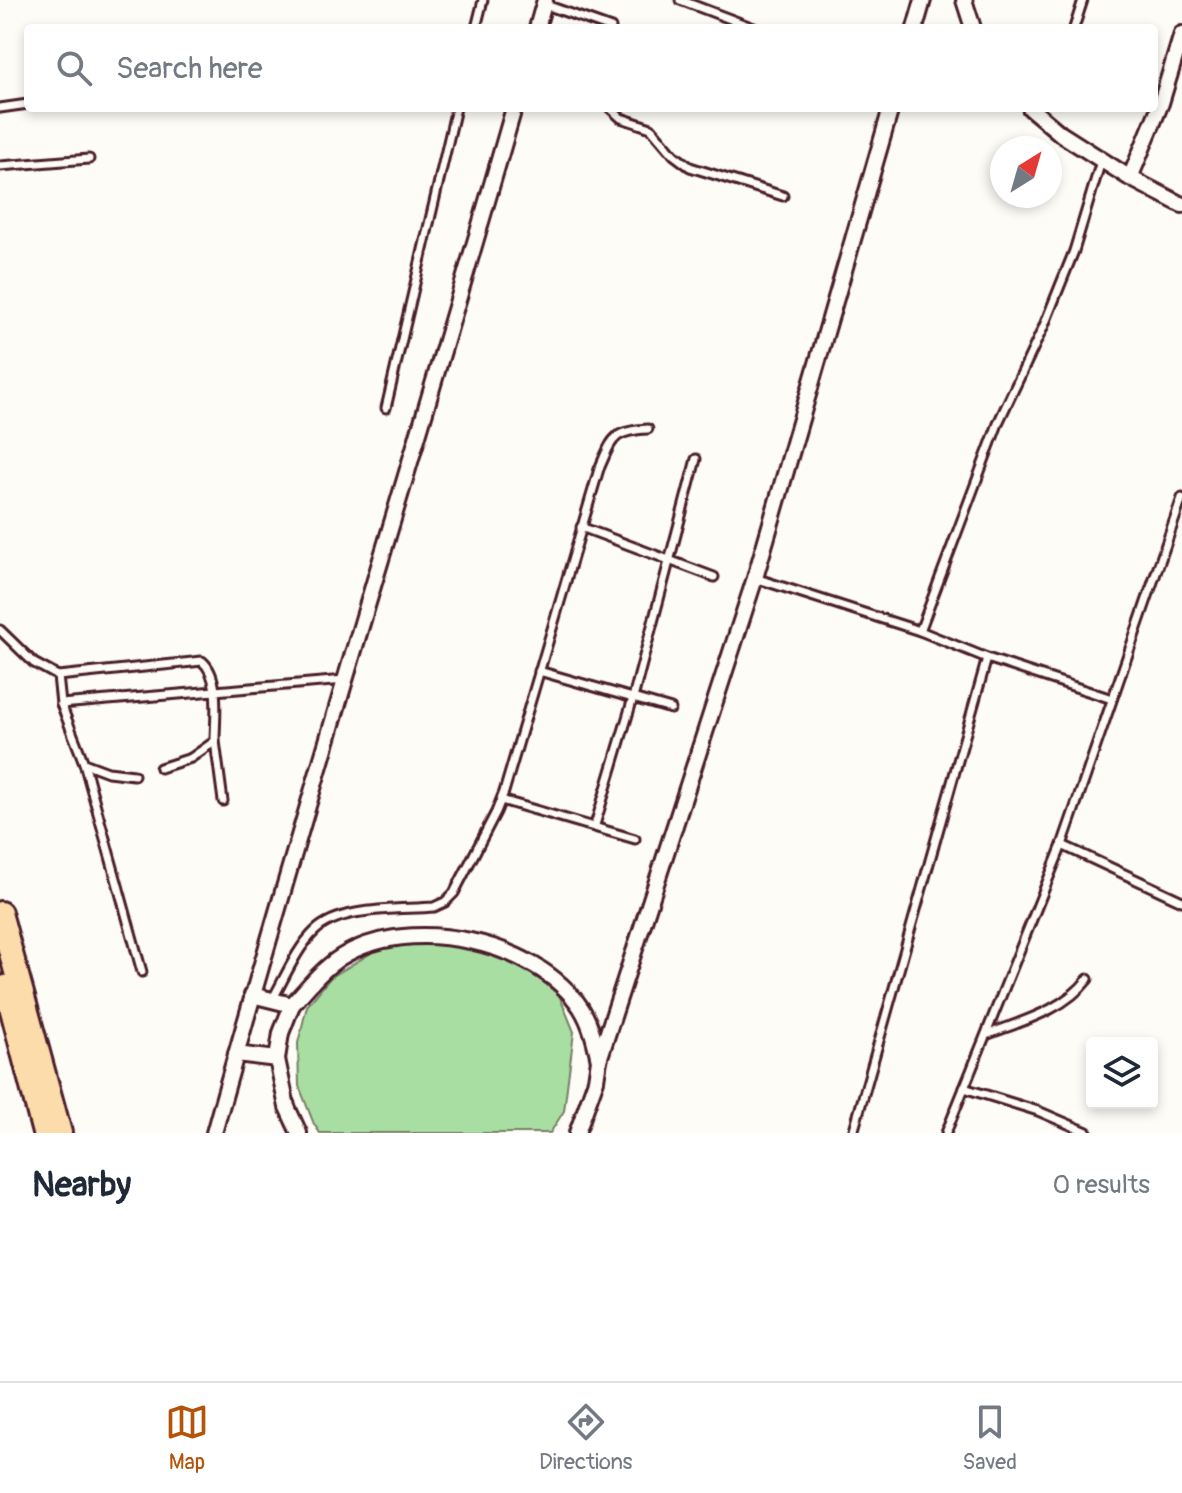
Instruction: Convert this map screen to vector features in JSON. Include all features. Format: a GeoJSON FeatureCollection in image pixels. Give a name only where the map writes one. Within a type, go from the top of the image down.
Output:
{"type":"FeatureCollection","features":[{"type":"Feature","properties":{"kind":"highway"},"geometry":{"type":"LineString","coordinates":[[0,913],[60,1133]]}},
{"type":"Feature","properties":{"kind":"highway"},"geometry":{"type":"LineString","coordinates":[[0,968],[44,1133]]}},
{"type":"Feature","properties":{"kind":"street"},"geometry":{"type":"LineString","coordinates":[[916,24],[923,0]]}},
{"type":"Feature","properties":{"kind":"street"},"geometry":{"type":"LineString","coordinates":[[964,0],[972,24]]}},
{"type":"Feature","properties":{"kind":"street"},"geometry":{"type":"LineString","coordinates":[[538,24],[544,2]]}},
{"type":"Feature","properties":{"kind":"street"},"geometry":{"type":"LineString","coordinates":[[1158,110],[1182,34]]}},
{"type":"Feature","properties":{"kind":"street"},"geometry":{"type":"LineString","coordinates":[[214,1133],[513,112]]}},
{"type":"Feature","properties":{"kind":"street"},"geometry":{"type":"LineString","coordinates":[[577,1133],[755,578],[890,112]]}},
{"type":"Feature","properties":{"kind":"street"},"geometry":{"type":"LineString","coordinates":[[1036,112],[1101,161],[1182,205]]}},
{"type":"Feature","properties":{"kind":"street"},"geometry":{"type":"LineString","coordinates":[[1130,178],[1157,112]]}},
{"type":"Feature","properties":{"kind":"street"},"geometry":{"type":"LineString","coordinates":[[299,1133],[287,1107],[277,1059],[281,1033],[292,1005],[327,966],[343,955],[387,939],[431,936],[488,945],[537,966],[567,991],[590,1025],[599,1060]]}},
{"type":"Feature","properties":{"kind":"street"},"geometry":{"type":"LineString","coordinates":[[252,995],[292,1005]]}},
{"type":"Feature","properties":{"kind":"street"},"geometry":{"type":"LineString","coordinates":[[236,1054],[277,1059]]}},
{"type":"Feature","properties":{"kind":"lane"},"geometry":{"type":"LineString","coordinates":[[477,24],[483,0]]}},
{"type":"Feature","properties":{"kind":"lane"},"geometry":{"type":"LineString","coordinates":[[680,0],[743,24]]}},
{"type":"Feature","properties":{"kind":"lane"},"geometry":{"type":"LineString","coordinates":[[1075,24],[1083,0]]}},
{"type":"Feature","properties":{"kind":"lane"},"geometry":{"type":"LineString","coordinates":[[544,2],[601,24]]}},
{"type":"Feature","properties":{"kind":"lane"},"geometry":{"type":"LineString","coordinates":[[0,108],[24,105]]}},
{"type":"Feature","properties":{"kind":"lane"},"geometry":{"type":"LineString","coordinates":[[386,408],[455,112]]}},
{"type":"Feature","properties":{"kind":"lane"},"geometry":{"type":"LineString","coordinates":[[614,112],[621,118],[651,128],[674,155],[690,167],[783,196]]}},
{"type":"Feature","properties":{"kind":"lane"},"geometry":{"type":"LineString","coordinates":[[0,166],[89,159]]}},
{"type":"Feature","properties":{"kind":"lane"},"geometry":{"type":"LineString","coordinates":[[920,631],[999,421],[1043,328],[1074,251],[1101,161]]}},
{"type":"Feature","properties":{"kind":"lane"},"geometry":{"type":"LineString","coordinates":[[272,1000],[312,933],[325,923],[343,914],[434,907],[454,893],[501,800],[599,469],[612,441],[627,430],[648,429]]}},
{"type":"Feature","properties":{"kind":"lane"},"geometry":{"type":"LineString","coordinates":[[595,825],[633,698],[696,459]]}},
{"type":"Feature","properties":{"kind":"lane"},"geometry":{"type":"LineString","coordinates":[[946,1133],[1062,845],[1182,498]]}},
{"type":"Feature","properties":{"kind":"lane"},"geometry":{"type":"LineString","coordinates":[[581,527],[714,577]]}},
{"type":"Feature","properties":{"kind":"lane"},"geometry":{"type":"LineString","coordinates":[[755,578],[920,631],[987,658],[1112,699]]}},
{"type":"Feature","properties":{"kind":"lane"},"geometry":{"type":"LineString","coordinates":[[0,630],[34,663],[58,676],[197,660],[207,665],[215,691],[215,741],[223,801]]}},
{"type":"Feature","properties":{"kind":"lane"},"geometry":{"type":"LineString","coordinates":[[853,1133],[987,658]]}},
{"type":"Feature","properties":{"kind":"lane"},"geometry":{"type":"LineString","coordinates":[[539,671],[671,709]]}},
{"type":"Feature","properties":{"kind":"lane"},"geometry":{"type":"LineString","coordinates":[[58,676],[61,704],[84,763],[142,972]]}},
{"type":"Feature","properties":{"kind":"lane"},"geometry":{"type":"LineString","coordinates":[[61,704],[345,680]]}},
{"type":"Feature","properties":{"kind":"lane"},"geometry":{"type":"LineString","coordinates":[[160,768],[191,758],[215,741]]}},
{"type":"Feature","properties":{"kind":"lane"},"geometry":{"type":"LineString","coordinates":[[84,763],[108,772],[134,775]]}},
{"type":"Feature","properties":{"kind":"lane"},"geometry":{"type":"LineString","coordinates":[[501,800],[635,839]]}},
{"type":"Feature","properties":{"kind":"lane"},"geometry":{"type":"LineString","coordinates":[[1062,845],[1182,901]]}},
{"type":"Feature","properties":{"kind":"lane"},"geometry":{"type":"LineString","coordinates":[[986,1035],[1049,1010],[1069,999],[1088,979]]}},
{"type":"Feature","properties":{"kind":"lane"},"geometry":{"type":"LineString","coordinates":[[964,1088],[1038,1111],[1087,1132]]}},
{"type":"Feature","properties":{"kind":"green space"},"geometry":{"type":"Polygon","coordinates":[[[469,944],[508,956],[557,990],[574,1032],[564,1111],[550,1133],[320,1133],[299,1086],[298,1043],[307,1006],[330,978],[383,946],[469,944]]]}}]}
